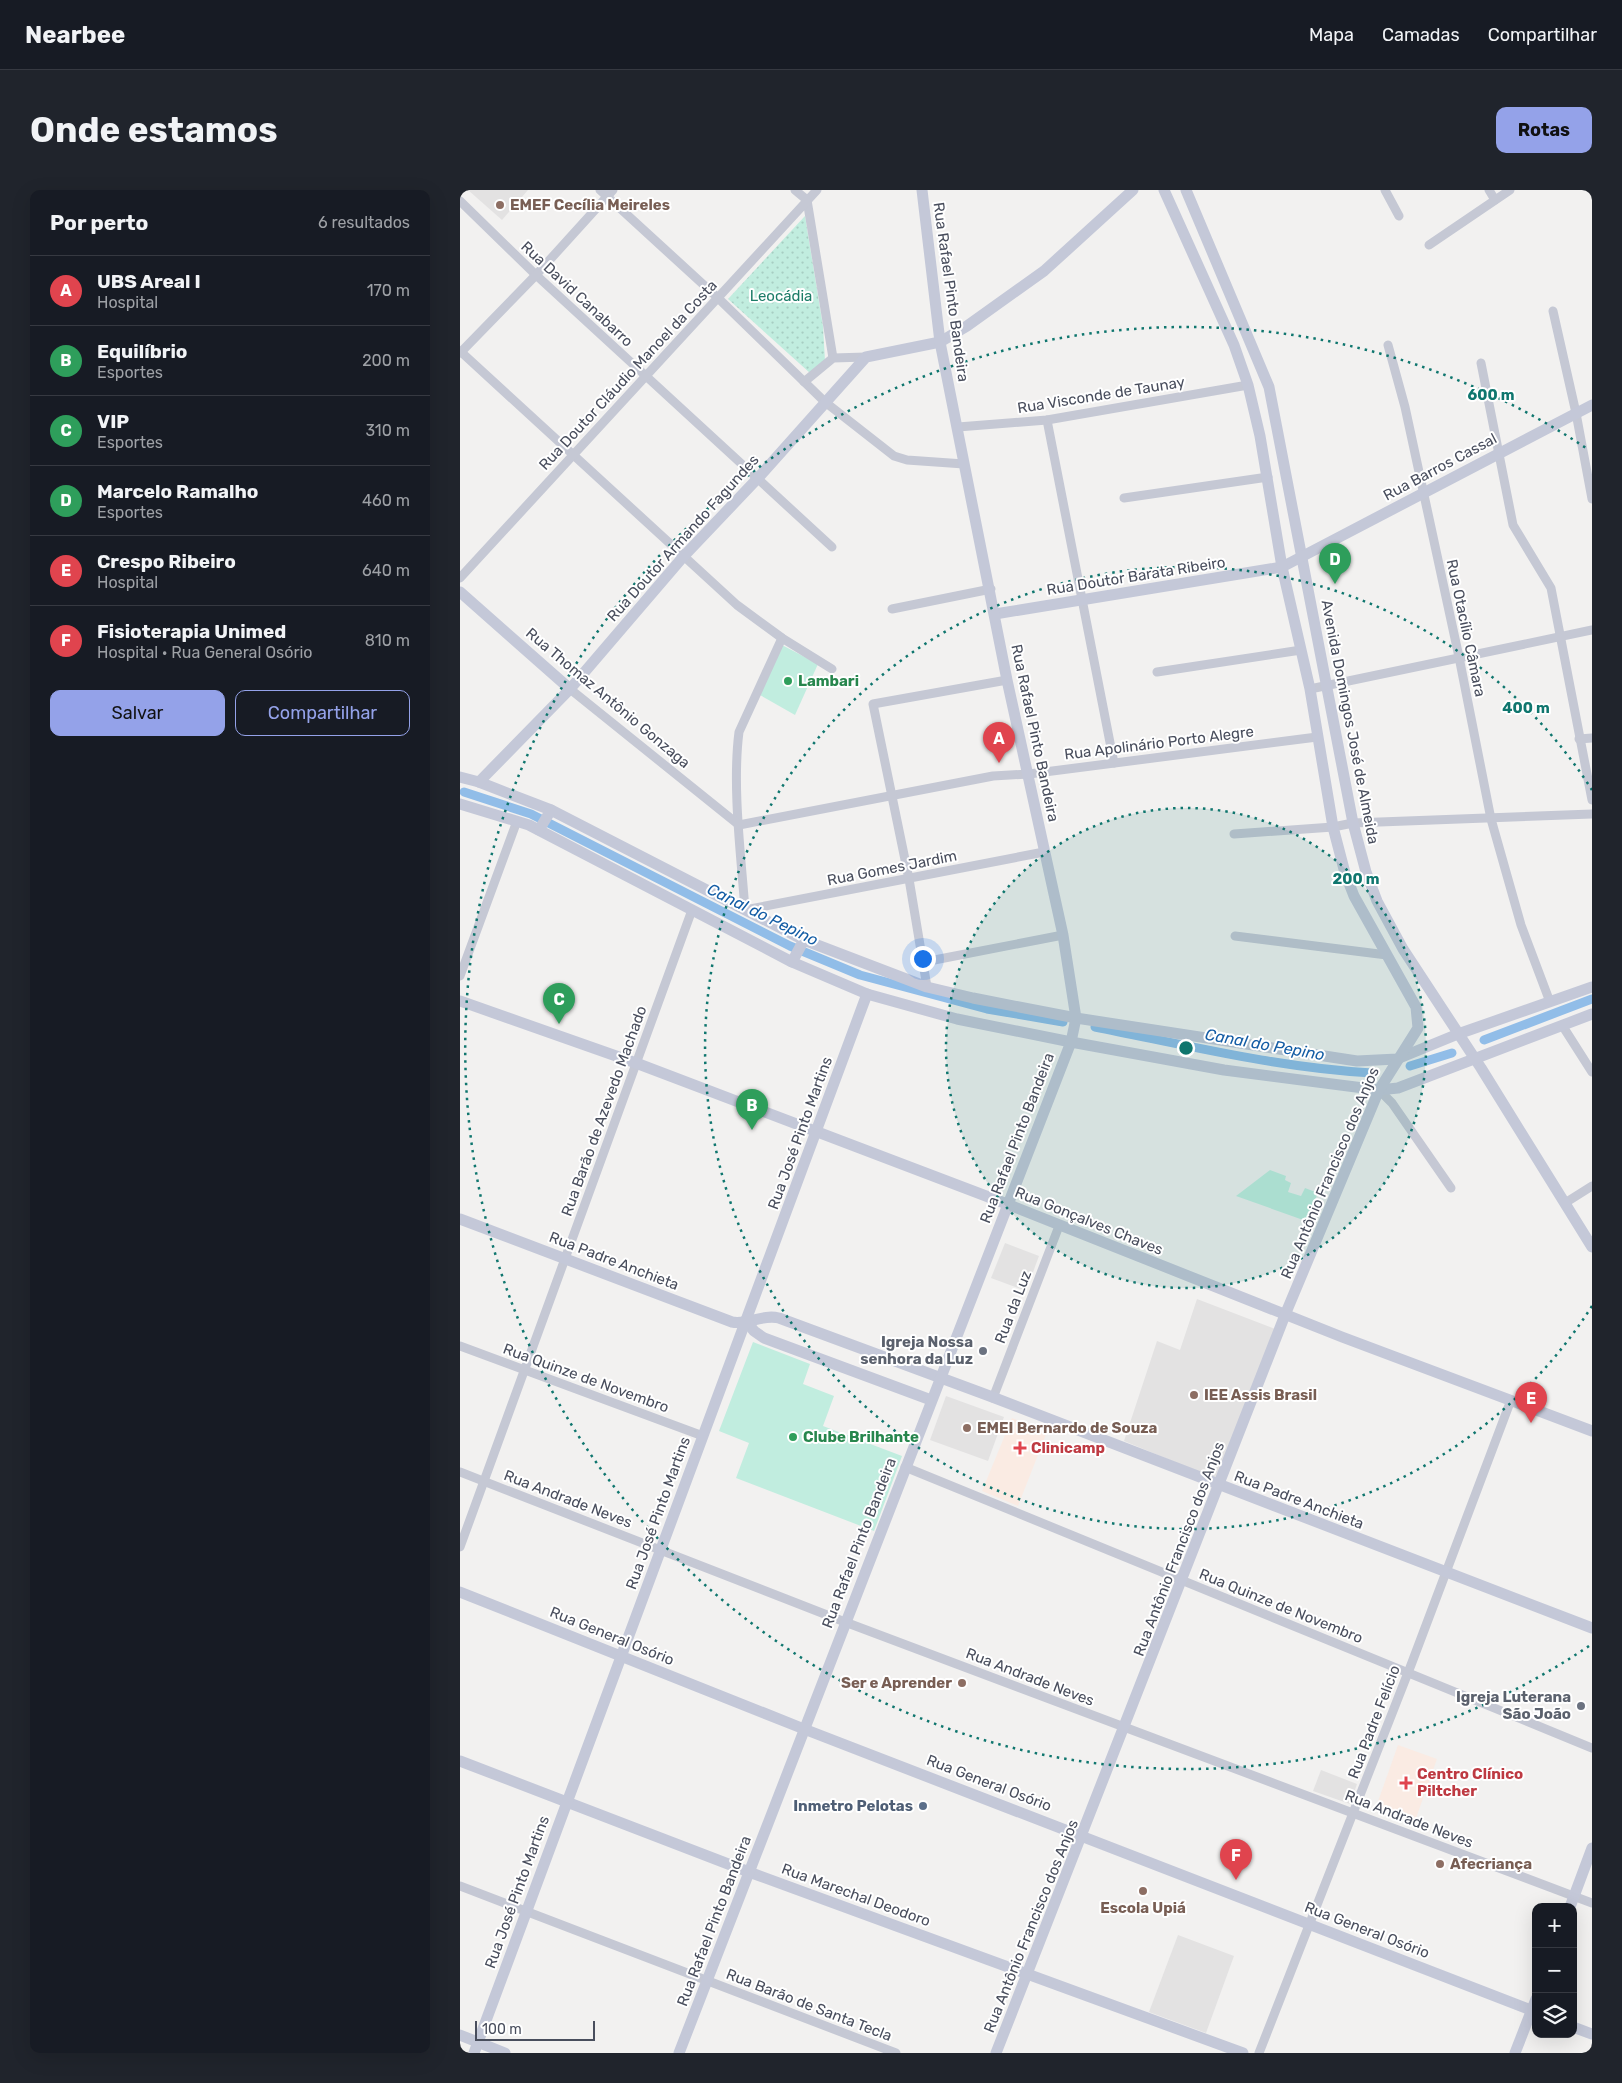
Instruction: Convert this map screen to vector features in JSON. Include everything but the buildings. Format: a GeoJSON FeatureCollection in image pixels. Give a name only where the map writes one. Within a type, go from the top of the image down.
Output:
{"type":"FeatureCollection","features":[{"type":"Feature","properties":{"kind":"street"},"geometry":{"type":"LineString","coordinates":[[600,190],[610,193],[825,402],[894,456],[907,460],[964,464]]}},
{"type":"Feature","properties":{"kind":"street"},"geometry":{"type":"LineString","coordinates":[[795,190],[807,200],[833,358]]}},
{"type":"Feature","properties":{"kind":"street","name":"Rua Doutor Cláudio Manoel da Costa"},"geometry":{"type":"LineString","coordinates":[[460,578],[817,190]]}},
{"type":"Feature","properties":{"kind":"street","name":"Rua Rafael Pinto Bandeira"},"geometry":{"type":"LineString","coordinates":[[679,2053],[844,1622],[1071,1042],[1076,1018],[1062,935],[1007,680],[991,589],[940,342],[922,190]]}},
{"type":"Feature","properties":{"kind":"street"},"geometry":{"type":"LineString","coordinates":[[804,382],[833,358],[866,357],[940,342],[967,326],[1037,276],[1073,247],[1133,190]]}},
{"type":"Feature","properties":{"kind":"street"},"geometry":{"type":"LineString","coordinates":[[1164,190],[1234,345],[1248,385],[1268,477],[1282,567],[1310,690],[1333,827],[1345,873],[1354,896],[1416,1007],[1418,1028],[1410,1043],[1397,1060]]}},
{"type":"Feature","properties":{"kind":"street","name":"Avenida Domingos José de Almeida"},"geometry":{"type":"LineString","coordinates":[[1186,190],[1269,387],[1353,823],[1366,872],[1377,901],[1403,949],[1476,1059],[1592,1247]]}},
{"type":"Feature","properties":{"kind":"street"},"geometry":{"type":"LineString","coordinates":[[1385,190],[1399,216]]}},
{"type":"Feature","properties":{"kind":"street"},"geometry":{"type":"LineString","coordinates":[[1489,190],[1495,200]]}},
{"type":"Feature","properties":{"kind":"street"},"geometry":{"type":"LineString","coordinates":[[1430,245],[1510,190]]}},
{"type":"Feature","properties":{"kind":"street"},"geometry":{"type":"LineString","coordinates":[[610,193],[536,275],[460,352],[682,557],[737,605],[782,638],[832,669]]}},
{"type":"Feature","properties":{"kind":"street","name":"Rua David Canabarro"},"geometry":{"type":"LineString","coordinates":[[460,201],[536,275],[832,547]]}},
{"type":"Feature","properties":{"kind":"street"},"geometry":{"type":"LineString","coordinates":[[1553,311],[1576,413],[1592,499]]}},
{"type":"Feature","properties":{"kind":"street","name":"Rua Otacílio Câmara"},"geometry":{"type":"LineString","coordinates":[[1388,345],[1400,382],[1459,657],[1491,819],[1521,925],[1550,1002]]}},
{"type":"Feature","properties":{"kind":"street","name":"Rua Doutor Armando Fagundes"},"geometry":{"type":"LineString","coordinates":[[479,782],[570,689],[682,557],[758,478],[866,357]]}},
{"type":"Feature","properties":{"kind":"street"},"geometry":{"type":"LineString","coordinates":[[1481,364],[1513,525],[1551,588],[1592,800]]}},
{"type":"Feature","properties":{"kind":"street","name":"Rua Visconde de Taunay"},"geometry":{"type":"LineString","coordinates":[[958,427],[1047,420],[1248,385]]}},
{"type":"Feature","properties":{"kind":"street","name":"Rua Barros Cassal"},"geometry":{"type":"LineString","coordinates":[[1282,567],[1592,405]]}},
{"type":"Feature","properties":{"kind":"street"},"geometry":{"type":"LineString","coordinates":[[1047,420],[1114,763]]}},
{"type":"Feature","properties":{"kind":"street"},"geometry":{"type":"LineString","coordinates":[[1124,498],[1268,477]]}},
{"type":"Feature","properties":{"kind":"street","name":"Rua Doutor Barata Ribeiro"},"geometry":{"type":"LineString","coordinates":[[995,614],[1282,567]]}},
{"type":"Feature","properties":{"kind":"street"},"geometry":{"type":"LineString","coordinates":[[892,609],[991,589]]}},
{"type":"Feature","properties":{"kind":"street","name":"Rua Thomaz Antônio Gonzaga"},"geometry":{"type":"LineString","coordinates":[[460,592],[570,689],[739,826]]}},
{"type":"Feature","properties":{"kind":"street"},"geometry":{"type":"LineString","coordinates":[[1310,690],[1592,630]]}},
{"type":"Feature","properties":{"kind":"street"},"geometry":{"type":"LineString","coordinates":[[745,910],[739,826],[737,747],[739,732],[782,638]]}},
{"type":"Feature","properties":{"kind":"street"},"geometry":{"type":"LineString","coordinates":[[1157,672],[1301,650]]}},
{"type":"Feature","properties":{"kind":"street"},"geometry":{"type":"LineString","coordinates":[[927,987],[908,879],[872,704],[1007,680]]}},
{"type":"Feature","properties":{"kind":"street","name":"Rua Apolinário Porto Alegre"},"geometry":{"type":"LineString","coordinates":[[739,826],[993,776],[1028,774],[1317,737]]}},
{"type":"Feature","properties":{"kind":"street"},"geometry":{"type":"LineString","coordinates":[[1579,739],[1592,738]]}},
{"type":"Feature","properties":{"kind":"street"},"geometry":{"type":"LineString","coordinates":[[460,778],[479,782],[692,910],[793,960],[868,994],[957,1019],[1224,1070],[1379,1090],[1398,1088],[1592,1014]]}},
{"type":"Feature","properties":{"kind":"street"},"geometry":{"type":"LineString","coordinates":[[460,804],[517,821],[545,820],[745,910],[802,942],[927,987],[1076,1018],[1357,1061],[1397,1060],[1458,1034],[1592,987]]}},
{"type":"Feature","properties":{"kind":"street"},"geometry":{"type":"LineString","coordinates":[[1234,834],[1333,827],[1353,823],[1592,814]]}},
{"type":"Feature","properties":{"kind":"street"},"geometry":{"type":"LineString","coordinates":[[460,976],[517,821]]}},
{"type":"Feature","properties":{"kind":"street","name":"Rua Gomes Jardim"},"geometry":{"type":"LineString","coordinates":[[745,910],[1044,852]]}},
{"type":"Feature","properties":{"kind":"street","name":"Rua Barão de Azevedo Machado"},"geometry":{"type":"LineString","coordinates":[[460,1547],[692,910]]}},
{"type":"Feature","properties":{"kind":"street"},"geometry":{"type":"LineString","coordinates":[[924,962],[1062,935]]}},
{"type":"Feature","properties":{"kind":"street"},"geometry":{"type":"LineString","coordinates":[[1235,936],[1387,955]]}},
{"type":"Feature","properties":{"kind":"street"},"geometry":{"type":"LineString","coordinates":[[793,960],[802,942]]}},
{"type":"Feature","properties":{"kind":"street","name":"Rua José Pinto Martins"},"geometry":{"type":"LineString","coordinates":[[476,2048],[703,1436],[752,1320],[816,1132],[868,994]]}},
{"type":"Feature","properties":{"kind":"street","name":"Rua Gonçalves Chaves"},"geometry":{"type":"LineString","coordinates":[[460,1001],[636,1063],[1007,1204],[1285,1314],[1592,1431]]}},
{"type":"Feature","properties":{"kind":"street"},"geometry":{"type":"LineString","coordinates":[[1562,1025],[1592,1072]]}},
{"type":"Feature","properties":{"kind":"street","name":"Rua Antônio Francisco dos Anjos"},"geometry":{"type":"LineString","coordinates":[[996,2053],[1125,1728],[1285,1314],[1379,1090],[1397,1060]]}},
{"type":"Feature","properties":{"kind":"street"},"geometry":{"type":"LineString","coordinates":[[1379,1090],[1392,1103],[1451,1188]]}},
{"type":"Feature","properties":{"kind":"street"},"geometry":{"type":"LineString","coordinates":[[1565,1203],[1592,1186]]}},
{"type":"Feature","properties":{"kind":"street","name":"Rua Padre Anchieta"},"geometry":{"type":"LineString","coordinates":[[460,1219],[732,1322],[772,1316],[993,1398],[1592,1628]]}},
{"type":"Feature","properties":{"kind":"street","name":"Rua da Luz"},"geometry":{"type":"LineString","coordinates":[[993,1398],[1059,1226]]}},
{"type":"Feature","properties":{"kind":"street"},"geometry":{"type":"LineString","coordinates":[[764,1338],[763,1322],[772,1316]]}},
{"type":"Feature","properties":{"kind":"street"},"geometry":{"type":"LineString","coordinates":[[752,1320],[754,1331],[764,1338],[931,1400]]}},
{"type":"Feature","properties":{"kind":"street","name":"Rua Quinze de Novembro"},"geometry":{"type":"LineString","coordinates":[[460,1346],[703,1436]]}},
{"type":"Feature","properties":{"kind":"street","name":"Rua Padre Felício"},"geometry":{"type":"LineString","coordinates":[[1259,2053],[1447,1572],[1511,1400]]}},
{"type":"Feature","properties":{"kind":"street","name":"Rua Quinze de Novembro"},"geometry":{"type":"LineString","coordinates":[[905,1467],[1592,1748]]}},
{"type":"Feature","properties":{"kind":"street","name":"Rua Andrade Neves"},"geometry":{"type":"LineString","coordinates":[[460,1472],[844,1622],[1354,1812],[1572,1901],[1592,1903]]}},
{"type":"Feature","properties":{"kind":"street","name":"Rua General Osório"},"geometry":{"type":"LineString","coordinates":[[460,1592],[804,1729],[1083,1835],[1532,2010]]}},
{"type":"Feature","properties":{"kind":"street","name":"Rua Marechal Deodoro"},"geometry":{"type":"LineString","coordinates":[[460,1761],[749,1872],[1243,2053]]}},
{"type":"Feature","properties":{"kind":"street"},"geometry":{"type":"LineString","coordinates":[[1572,1901],[1592,1848]]}},
{"type":"Feature","properties":{"kind":"street","name":"Rua Barão de Santa Tecla"},"geometry":{"type":"LineString","coordinates":[[460,1886],[896,2053]]}},
{"type":"Feature","properties":{"kind":"street"},"geometry":{"type":"LineString","coordinates":[[1515,2053],[1532,2015]]}},
{"type":"Feature","properties":{"kind":"street"},"geometry":{"type":"LineString","coordinates":[[1577,2028],[1592,2034]]}},
{"type":"Feature","properties":{"kind":"street"},"geometry":{"type":"LineString","coordinates":[[463,2036],[482,2030]]}},
{"type":"Feature","properties":{"kind":"street"},"geometry":{"type":"LineString","coordinates":[[463,2036],[476,2048],[506,2053]]}},
{"type":"Feature","properties":{"kind":"street"},"geometry":{"type":"LineString","coordinates":[[463,2036],[469,2046],[470,2053]]}},
{"type":"Feature","properties":{"kind":"shaded area","name":"EMEF Cecília Meireles"},"geometry":{"type":"Polygon","coordinates":[[[468,190],[528,190],[502,220],[468,190]]]}},
{"type":"Feature","properties":{"kind":"shaded area"},"geometry":{"type":"Polygon","coordinates":[[[1005,1243],[1039,1256],[1026,1291],[991,1278],[1005,1243]]]}},
{"type":"Feature","properties":{"kind":"shaded area","name":"IEE Assis Brasil"},"geometry":{"type":"Polygon","coordinates":[[[1197,1299],[1275,1329],[1216,1479],[1124,1441],[1157,1341],[1180,1350],[1197,1299]]]}},
{"type":"Feature","properties":{"kind":"shaded area","name":"EMEI Bernardo de Souza"},"geometry":{"type":"Polygon","coordinates":[[[946,1396],[1004,1417],[988,1461],[930,1440],[946,1396]]]}},
{"type":"Feature","properties":{"kind":"shaded area","name":"Clinicamp"},"geometry":{"type":"Polygon","coordinates":[[[1012,1418],[1047,1432],[1018,1506],[982,1491],[1012,1418]]]}},
{"type":"Feature","properties":{"kind":"shaded area","name":"Centro Clínico Piltcher"},"geometry":{"type":"Polygon","coordinates":[[[1398,1745],[1437,1759],[1415,1821],[1376,1807],[1398,1745]]]}},
{"type":"Feature","properties":{"kind":"shaded area"},"geometry":{"type":"Polygon","coordinates":[[[1321,1770],[1357,1784],[1350,1804],[1313,1791],[1321,1770]]]}},
{"type":"Feature","properties":{"kind":"shaded area"},"geometry":{"type":"Polygon","coordinates":[[[1178,1935],[1234,1956],[1206,2033],[1149,2012],[1178,1935]]]}},
{"type":"Feature","properties":{"kind":"green space","name":"Leocádia"},"geometry":{"type":"Polygon","coordinates":[[[805,216],[823,326],[825,361],[810,373],[728,299],[805,216]]]}},
{"type":"Feature","properties":{"kind":"green space","name":"Lambari"},"geometry":{"type":"Polygon","coordinates":[[[782,645],[818,664],[795,715],[760,695],[782,645]]]}},
{"type":"Feature","properties":{"kind":"green space"},"geometry":{"type":"Polygon","coordinates":[[[1270,1170],[1286,1176],[1285,1180],[1291,1183],[1288,1192],[1301,1196],[1305,1188],[1318,1193],[1306,1221],[1236,1196],[1270,1170]]]}},
{"type":"Feature","properties":{"kind":"green space","name":"Clube Brilhante"},"geometry":{"type":"Polygon","coordinates":[[[753,1342],[810,1364],[803,1384],[834,1396],[823,1426],[902,1456],[874,1531],[736,1478],[749,1443],[719,1431],[753,1342]]]}},
{"type":"Feature","properties":{"kind":"waterway","name":"Canal do Pepino"},"geometry":{"type":"LineString","coordinates":[[464,792],[531,814],[790,946],[860,975],[987,1009],[1063,1022]]}},
{"type":"Feature","properties":{"kind":"waterway","name":"Canal do Pepino"},"geometry":{"type":"LineString","coordinates":[[1484,1040],[1592,999]]}},
{"type":"Feature","properties":{"kind":"waterway","name":"Canal do Pepino"},"geometry":{"type":"LineString","coordinates":[[1095,1027],[1267,1061],[1372,1073]]}},
{"type":"Feature","properties":{"kind":"waterway","name":"Canal do Pepino"},"geometry":{"type":"LineString","coordinates":[[1410,1066],[1452,1053]]}},
{"type":"Feature","properties":{"kind":"place","name":"EMEF Cecília Meireles"},"geometry":{"type":"Point","coordinates":[500,205]}},
{"type":"Feature","properties":{"kind":"place","name":"Marcelo Ramalho"},"geometry":{"type":"Point","coordinates":[1335,584]}},
{"type":"Feature","properties":{"kind":"place","name":"Lambari"},"geometry":{"type":"Point","coordinates":[788,681]}},
{"type":"Feature","properties":{"kind":"place","name":"UBS Areal I"},"geometry":{"type":"Point","coordinates":[999,763]}},
{"type":"Feature","properties":{"kind":"place","name":"VIP"},"geometry":{"type":"Point","coordinates":[559,1024]}},
{"type":"Feature","properties":{"kind":"place","name":"Equilíbrio"},"geometry":{"type":"Point","coordinates":[752,1130]}},
{"type":"Feature","properties":{"kind":"place","name":"Igreja Nossa senhora da Luz"},"geometry":{"type":"Point","coordinates":[983,1351]}},
{"type":"Feature","properties":{"kind":"place","name":"IEE Assis Brasil"},"geometry":{"type":"Point","coordinates":[1194,1395]}},
{"type":"Feature","properties":{"kind":"place","name":"Crespo Ribeiro"},"geometry":{"type":"Point","coordinates":[1531,1423]}},
{"type":"Feature","properties":{"kind":"place","name":"EMEI Bernardo de Souza"},"geometry":{"type":"Point","coordinates":[967,1428]}},
{"type":"Feature","properties":{"kind":"place","name":"Clube Brilhante"},"geometry":{"type":"Point","coordinates":[793,1437]}},
{"type":"Feature","properties":{"kind":"place","name":"Clinicamp"},"geometry":{"type":"Point","coordinates":[1020,1448]}},
{"type":"Feature","properties":{"kind":"place","name":"Ser e Aprender"},"geometry":{"type":"Point","coordinates":[962,1683]}},
{"type":"Feature","properties":{"kind":"place","name":"Igreja Luterana São João"},"geometry":{"type":"Point","coordinates":[1581,1706]}},
{"type":"Feature","properties":{"kind":"place","name":"Centro Clínico Piltcher"},"geometry":{"type":"Point","coordinates":[1406,1783]}},
{"type":"Feature","properties":{"kind":"place","name":"Inmetro Pelotas"},"geometry":{"type":"Point","coordinates":[923,1806]}},
{"type":"Feature","properties":{"kind":"place","name":"Afecriança"},"geometry":{"type":"Point","coordinates":[1440,1864]}},
{"type":"Feature","properties":{"kind":"place","name":"Fisioterapia Unimed"},"geometry":{"type":"Point","coordinates":[1236,1880]}},
{"type":"Feature","properties":{"kind":"place","name":"Escola Upiá"},"geometry":{"type":"Point","coordinates":[1143,1891]}}]}
